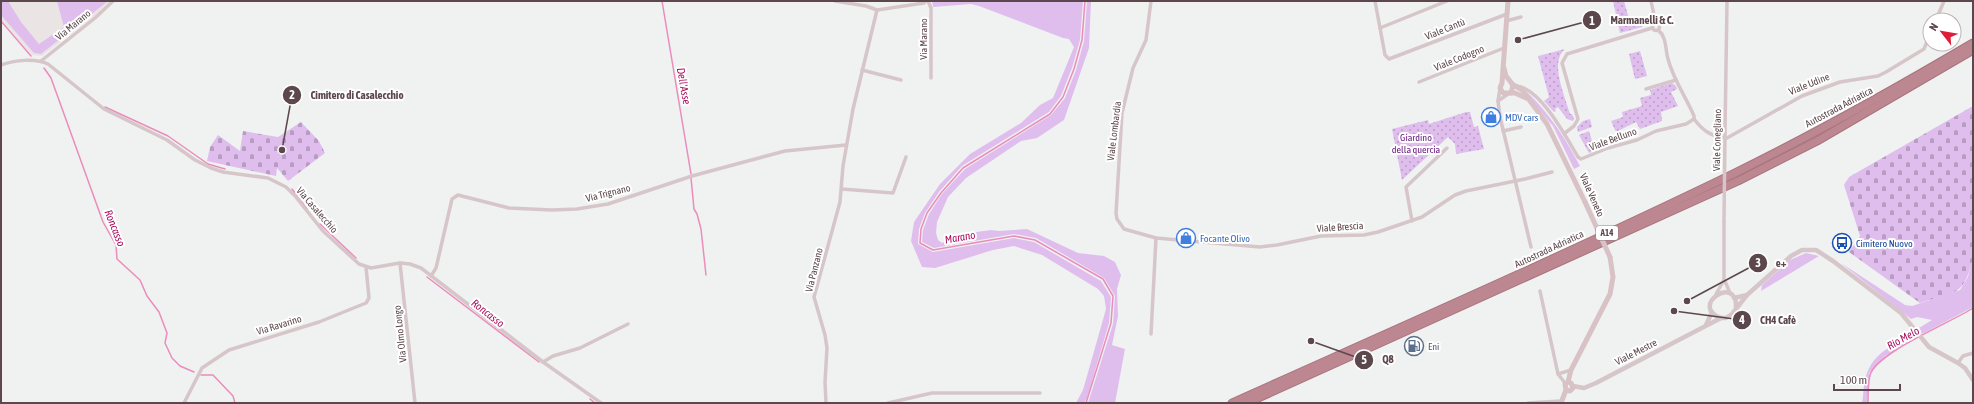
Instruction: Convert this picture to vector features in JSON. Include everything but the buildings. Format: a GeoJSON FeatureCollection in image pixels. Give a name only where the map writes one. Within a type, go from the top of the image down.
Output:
{"type":"FeatureCollection","features":[{"type":"Feature","properties":{"kind":"highway","name":"Autostrada Adriatica"},"geometry":{"type":"LineString","coordinates":[[1232,403],[1534,267],[1734,174],[1891,91],[1973,42]]}},
{"type":"Feature","properties":{"kind":"highway","name":"Autostrada Adriatica"},"geometry":{"type":"LineString","coordinates":[[1247,403],[1738,181],[1817,141],[1973,50]]}},
{"type":"Feature","properties":{"kind":"main road","name":"Viale Veneto"},"geometry":{"type":"LineString","coordinates":[[1501,86],[1508,1]]}},
{"type":"Feature","properties":{"kind":"main road","name":"Viale Veneto"},"geometry":{"type":"LineString","coordinates":[[1503,63],[1513,84],[1524,90],[1527,99],[1552,131],[1610,257],[1613,277],[1610,294],[1571,370],[1564,387],[1566,390],[1561,402]]}},
{"type":"Feature","properties":{"kind":"main road"},"geometry":{"type":"LineString","coordinates":[[1511,93],[1513,84],[1506,81],[1501,86],[1502,92],[1511,93],[1524,90]]}},
{"type":"Feature","properties":{"kind":"main road","name":"Viale Veneto"},"geometry":{"type":"LineString","coordinates":[[1511,93],[1527,99]]}},
{"type":"Feature","properties":{"kind":"main road","name":"Viale Veneto"},"geometry":{"type":"LineString","coordinates":[[1566,383],[1571,383],[1573,386]]}},
{"type":"Feature","properties":{"kind":"main road"},"geometry":{"type":"LineString","coordinates":[[1566,390],[1570,391],[1573,386]]}},
{"type":"Feature","properties":{"kind":"street","name":"Via Marano"},"geometry":{"type":"LineString","coordinates":[[41,61],[95,18],[113,1]]}},
{"type":"Feature","properties":{"kind":"street"},"geometry":{"type":"LineString","coordinates":[[835,1],[866,6],[877,10],[924,3],[927,1]]}},
{"type":"Feature","properties":{"kind":"street","name":"Via Marano"},"geometry":{"type":"LineString","coordinates":[[927,1],[931,8],[931,78]]}},
{"type":"Feature","properties":{"kind":"street","name":"Viale Lombardia"},"geometry":{"type":"LineString","coordinates":[[1117,219],[1117,172],[1122,113],[1133,68],[1146,40],[1152,1]]}},
{"type":"Feature","properties":{"kind":"street"},"geometry":{"type":"LineString","coordinates":[[1375,1],[1380,28],[1447,1]]}},
{"type":"Feature","properties":{"kind":"street"},"geometry":{"type":"LineString","coordinates":[[1651,1],[1656,24],[1659,26],[1658,30],[1665,40],[1669,63],[1694,119]]}},
{"type":"Feature","properties":{"kind":"street","name":"Viale Conegliano"},"geometry":{"type":"LineString","coordinates":[[1727,1],[1724,279],[1732,296]]}},
{"type":"Feature","properties":{"kind":"street"},"geometry":{"type":"LineString","coordinates":[[1939,12],[1944,1]]}},
{"type":"Feature","properties":{"kind":"street","name":"Via Panzano"},"geometry":{"type":"LineString","coordinates":[[826,403],[826,335],[814,297],[842,189],[846,146],[862,70],[877,10]]}},
{"type":"Feature","properties":{"kind":"street","name":"Viale Cantù"},"geometry":{"type":"LineString","coordinates":[[1380,28],[1385,55],[1389,60],[1506,14]]}},
{"type":"Feature","properties":{"kind":"street"},"geometry":{"type":"LineString","coordinates":[[1506,21],[1521,16]]}},
{"type":"Feature","properties":{"kind":"street"},"geometry":{"type":"LineString","coordinates":[[1564,133],[1574,126],[1578,119],[1562,63],[1564,56],[1582,49],[1652,28],[1656,24]]}},
{"type":"Feature","properties":{"kind":"street"},"geometry":{"type":"LineString","coordinates":[[1652,28],[1658,30]]}},
{"type":"Feature","properties":{"kind":"street","name":"Viale Codogno"},"geometry":{"type":"LineString","coordinates":[[1420,82],[1504,48]]}},
{"type":"Feature","properties":{"kind":"street","name":"Viale Udine"},"geometry":{"type":"LineString","coordinates":[[1694,119],[1698,125],[1711,134],[1717,137],[1727,138],[1802,96],[1840,82],[1878,76],[1922,50]]}},
{"type":"Feature","properties":{"kind":"street"},"geometry":{"type":"LineString","coordinates":[[1,65],[17,62],[41,61]]}},
{"type":"Feature","properties":{"kind":"street","name":"Via Casalecchio"},"geometry":{"type":"LineString","coordinates":[[41,61],[48,64],[104,108],[168,140],[195,160],[223,172],[268,178],[286,187],[296,196],[323,231],[359,264],[366,267]]}},
{"type":"Feature","properties":{"kind":"street"},"geometry":{"type":"LineString","coordinates":[[862,70],[901,80]]}},
{"type":"Feature","properties":{"kind":"street"},"geometry":{"type":"LineString","coordinates":[[1646,89],[1676,80]]}},
{"type":"Feature","properties":{"kind":"street","name":"Viale Veneto"},"geometry":{"type":"LineString","coordinates":[[1501,86],[1498,101],[1503,131],[1531,247]]}},
{"type":"Feature","properties":{"kind":"street","name":"Viale Belluno"},"geometry":{"type":"LineString","coordinates":[[1524,90],[1550,113],[1578,157],[1584,159],[1608,148],[1686,124],[1694,119]]}},
{"type":"Feature","properties":{"kind":"street"},"geometry":{"type":"LineString","coordinates":[[1498,101],[1511,93]]}},
{"type":"Feature","properties":{"kind":"street"},"geometry":{"type":"LineString","coordinates":[[1503,131],[1521,127]]}},
{"type":"Feature","properties":{"kind":"street","name":"Via Trignano"},"geometry":{"type":"LineString","coordinates":[[430,276],[436,268],[452,199],[458,195],[509,208],[527,210],[577,209],[608,204],[692,176],[785,152],[846,146]]}},
{"type":"Feature","properties":{"kind":"street"},"geometry":{"type":"LineString","coordinates":[[1412,221],[1406,188],[1447,148]]}},
{"type":"Feature","properties":{"kind":"street"},"geometry":{"type":"LineString","coordinates":[[842,189],[893,192],[906,157]]}},
{"type":"Feature","properties":{"kind":"street","name":"Viale Brescia"},"geometry":{"type":"LineString","coordinates":[[1117,219],[1124,229],[1156,238],[1260,247],[1321,236],[1371,233],[1412,221],[1466,191],[1552,172]]}},
{"type":"Feature","properties":{"kind":"street"},"geometry":{"type":"LineString","coordinates":[[1151,334],[1156,238]]}},
{"type":"Feature","properties":{"kind":"street","name":"Viale Mestre"},"geometry":{"type":"LineString","coordinates":[[1573,386],[1584,388],[1596,383],[1721,318],[1730,316],[1747,295],[1791,256],[1802,250],[1816,250],[1825,255],[1901,313],[1917,330],[1922,338],[1939,354],[1958,363]]}},
{"type":"Feature","properties":{"kind":"street"},"geometry":{"type":"LineString","coordinates":[[366,267],[400,263],[410,264],[421,268],[543,362],[601,403]]}},
{"type":"Feature","properties":{"kind":"street","name":"Via Olmo Longo"},"geometry":{"type":"LineString","coordinates":[[400,263],[415,403]]}},
{"type":"Feature","properties":{"kind":"street","name":"Via Ravarino"},"geometry":{"type":"LineString","coordinates":[[184,403],[202,368],[229,350],[319,322],[366,303],[369,298],[366,267]]}},
{"type":"Feature","properties":{"kind":"street","name":"Viale Conegliano"},"geometry":{"type":"LineString","coordinates":[[1716,294],[1724,279]]}},
{"type":"Feature","properties":{"kind":"street","name":"Viale Veneto"},"geometry":{"type":"LineString","coordinates":[[1540,291],[1558,374],[1566,383]]}},
{"type":"Feature","properties":{"kind":"street","name":"Viale Mestre"},"geometry":{"type":"LineString","coordinates":[[1716,294],[1724,292],[1732,296],[1747,295]]}},
{"type":"Feature","properties":{"kind":"street"},"geometry":{"type":"LineString","coordinates":[[1705,326],[1712,312],[1711,302],[1716,294]]}},
{"type":"Feature","properties":{"kind":"street"},"geometry":{"type":"LineString","coordinates":[[1732,296],[1736,308]]}},
{"type":"Feature","properties":{"kind":"street"},"geometry":{"type":"LineString","coordinates":[[1712,312],[1721,318]]}},
{"type":"Feature","properties":{"kind":"street"},"geometry":{"type":"LineString","coordinates":[[543,362],[553,356],[580,348],[628,324]]}},
{"type":"Feature","properties":{"kind":"street"},"geometry":{"type":"LineString","coordinates":[[1973,353],[1963,356],[1958,363],[1965,368],[1973,380]]}},
{"type":"Feature","properties":{"kind":"street"},"geometry":{"type":"LineString","coordinates":[[1558,374],[1571,370]]}},
{"type":"Feature","properties":{"kind":"street"},"geometry":{"type":"LineString","coordinates":[[888,403],[932,393],[1040,393]]}},
{"type":"Feature","properties":{"kind":"street"},"geometry":{"type":"LineString","coordinates":[[1528,403],[1561,402]]}},
{"type":"Feature","properties":{"kind":"shaded area"},"geometry":{"type":"Polygon","coordinates":[[[1,1],[110,1],[92,18],[42,56],[32,55],[1,19],[1,1]]]}},
{"type":"Feature","properties":{"kind":"green space"},"geometry":{"type":"Polygon","coordinates":[[[1,1],[8,1],[21,22],[39,44],[64,27],[57,1],[108,1],[41,54],[34,53],[1,15],[1,1]]]}},
{"type":"Feature","properties":{"kind":"green space"},"geometry":{"type":"Polygon","coordinates":[[[932,1],[1083,1],[1080,40],[1072,68],[1061,96],[1049,112],[962,166],[939,192],[925,213],[919,229],[918,244],[933,252],[1014,238],[1034,242],[1101,281],[1111,297],[1109,323],[1087,398],[1084,403],[1076,403],[1083,390],[1106,309],[1104,296],[1098,289],[1042,255],[1014,246],[993,250],[935,268],[922,267],[911,241],[914,222],[940,184],[970,154],[1021,123],[1040,105],[1053,98],[1074,47],[1069,39],[979,6],[971,4],[933,7],[932,1]]]}},
{"type":"Feature","properties":{"kind":"green space"},"geometry":{"type":"Polygon","coordinates":[[[1087,1],[1091,1],[1089,48],[1064,120],[1037,138],[1021,141],[966,178],[948,197],[937,222],[936,233],[938,240],[942,243],[962,234],[991,230],[999,231],[1027,229],[1078,253],[1104,256],[1115,262],[1121,275],[1117,289],[1118,316],[1112,345],[1125,349],[1115,403],[1088,403],[1113,324],[1115,296],[1104,278],[1036,238],[1014,234],[934,248],[922,242],[923,230],[929,214],[942,194],[965,169],[1051,115],[1065,98],[1076,70],[1084,41],[1087,1]]]}},
{"type":"Feature","properties":{"kind":"green space"},"geometry":{"type":"Polygon","coordinates":[[[1613,1],[1624,1],[1629,19],[1640,17],[1642,27],[1620,33],[1613,1]]]}},
{"type":"Feature","properties":{"kind":"green space"},"geometry":{"type":"Polygon","coordinates":[[[1565,49],[1560,55],[1558,71],[1570,114],[1572,114],[1574,119],[1573,121],[1567,119],[1558,107],[1554,112],[1544,101],[1549,97],[1538,56],[1565,49]]]}},
{"type":"Feature","properties":{"kind":"green space"},"geometry":{"type":"Polygon","coordinates":[[[1640,51],[1647,76],[1635,79],[1629,54],[1640,51]]]}},
{"type":"Feature","properties":{"kind":"green space"},"geometry":{"type":"Polygon","coordinates":[[[1672,83],[1677,89],[1671,92],[1678,106],[1661,112],[1662,121],[1640,129],[1636,122],[1616,132],[1611,121],[1623,117],[1622,112],[1642,106],[1640,98],[1651,95],[1650,90],[1672,83]]]}},
{"type":"Feature","properties":{"kind":"green space"},"geometry":{"type":"Polygon","coordinates":[[[1524,92],[1527,92],[1535,100],[1550,118],[1563,136],[1580,166],[1574,169],[1553,126],[1524,92]]]}},
{"type":"Feature","properties":{"kind":"green space"},"geometry":{"type":"Polygon","coordinates":[[[1973,106],[1973,257],[1970,270],[1962,286],[1957,290],[1950,294],[1920,303],[1849,252],[1860,236],[1844,185],[1849,177],[1973,106]]]}},
{"type":"Feature","properties":{"kind":"green space","name":"Giardino della quercia"},"geometry":{"type":"Polygon","coordinates":[[[1470,112],[1474,127],[1478,126],[1484,149],[1456,154],[1455,144],[1448,137],[1402,180],[1392,129],[1428,120],[1429,124],[1470,112]]]}},
{"type":"Feature","properties":{"kind":"green space"},"geometry":{"type":"Polygon","coordinates":[[[1590,119],[1592,127],[1578,132],[1577,127],[1583,121],[1590,119]]]}},
{"type":"Feature","properties":{"kind":"green space"},"geometry":{"type":"Polygon","coordinates":[[[301,122],[319,141],[325,153],[288,181],[277,168],[276,176],[207,161],[210,147],[218,135],[240,151],[243,131],[278,137],[301,122]]]}},
{"type":"Feature","properties":{"kind":"green space"},"geometry":{"type":"Polygon","coordinates":[[[1589,131],[1595,151],[1589,153],[1579,135],[1589,131]]]}},
{"type":"Feature","properties":{"kind":"green space"},"geometry":{"type":"Polygon","coordinates":[[[1806,253],[1819,256],[1761,291],[1762,285],[1790,260],[1806,253]]]}},
{"type":"Feature","properties":{"kind":"green space"},"geometry":{"type":"Polygon","coordinates":[[[1973,257],[1973,307],[1922,334],[1919,328],[1932,320],[1917,317],[1911,319],[1841,263],[1905,305],[1912,306],[1960,290],[1968,277],[1973,257]]]}},
{"type":"Feature","properties":{"kind":"green space"},"geometry":{"type":"Polygon","coordinates":[[[1916,334],[1919,337],[1885,356],[1869,373],[1867,403],[1862,403],[1865,379],[1869,368],[1874,361],[1886,349],[1916,334]]]}},
{"type":"Feature","properties":{"kind":"waterway","name":"Dell'Asse"},"geometry":{"type":"LineString","coordinates":[[662,1],[691,174]]}},
{"type":"Feature","properties":{"kind":"waterway","name":"Marano"},"geometry":{"type":"LineString","coordinates":[[1085,1],[1082,40],[1074,69],[1063,97],[1050,114],[963,168],[941,193],[927,213],[921,229],[920,243],[933,250],[1014,236],[1035,240],[1103,279],[1113,296],[1111,323],[1086,403]]}},
{"type":"Feature","properties":{"kind":"waterway","name":"Roncasso"},"geometry":{"type":"LineString","coordinates":[[1,21],[31,56]]}},
{"type":"Feature","properties":{"kind":"waterway","name":"Roncasso"},"geometry":{"type":"LineString","coordinates":[[44,68],[51,78],[103,222],[116,245],[117,259],[140,280],[147,296],[159,312],[167,333],[165,343],[172,358],[180,366],[194,372]]}},
{"type":"Feature","properties":{"kind":"waterway","name":"Roncasso"},"geometry":{"type":"LineString","coordinates":[[105,107],[168,136],[208,164],[225,169]]}},
{"type":"Feature","properties":{"kind":"waterway","name":"Dell'Asse"},"geometry":{"type":"LineString","coordinates":[[691,178],[694,209],[701,229],[706,275]]}},
{"type":"Feature","properties":{"kind":"waterway","name":"Roncasso"},"geometry":{"type":"LineString","coordinates":[[292,189],[307,209]]}},
{"type":"Feature","properties":{"kind":"waterway","name":"Roncasso"},"geometry":{"type":"LineString","coordinates":[[320,224],[356,258]]}},
{"type":"Feature","properties":{"kind":"waterway","name":"Roncasso"},"geometry":{"type":"LineString","coordinates":[[427,277],[539,362]]}},
{"type":"Feature","properties":{"kind":"waterway","name":"Rio Melo"},"geometry":{"type":"LineString","coordinates":[[1868,403],[1869,378],[1876,366],[1900,347],[1973,308]]}},
{"type":"Feature","properties":{"kind":"waterway","name":"Roncasso"},"geometry":{"type":"LineString","coordinates":[[201,375],[213,375],[233,396],[235,403]]}},
{"type":"Feature","properties":{"kind":"waterway","name":"Roncasso"},"geometry":{"type":"LineString","coordinates":[[590,399],[595,403]]}},
{"type":"Feature","properties":{"kind":"place","name":"Marmanelli & C."},"geometry":{"type":"Point","coordinates":[1518,40]}},
{"type":"Feature","properties":{"kind":"place","name":"MDV cars"},"geometry":{"type":"Point","coordinates":[1491,117]}},
{"type":"Feature","properties":{"kind":"place","name":"Cimitero di Casalecchio"},"geometry":{"type":"Point","coordinates":[282,150]}},
{"type":"Feature","properties":{"kind":"place","name":"Focante Olivo"},"geometry":{"type":"Point","coordinates":[1186,238]}},
{"type":"Feature","properties":{"kind":"place","name":"Cimitero Nuovo"},"geometry":{"type":"Point","coordinates":[1842,243]}},
{"type":"Feature","properties":{"kind":"place","name":"e+"},"geometry":{"type":"Point","coordinates":[1687,301]}},
{"type":"Feature","properties":{"kind":"place","name":"CH4 Cafè"},"geometry":{"type":"Point","coordinates":[1674,311]}},
{"type":"Feature","properties":{"kind":"place","name":"Q8"},"geometry":{"type":"Point","coordinates":[1311,341]}},
{"type":"Feature","properties":{"kind":"place","name":"Eni"},"geometry":{"type":"Point","coordinates":[1414,346]}}]}
